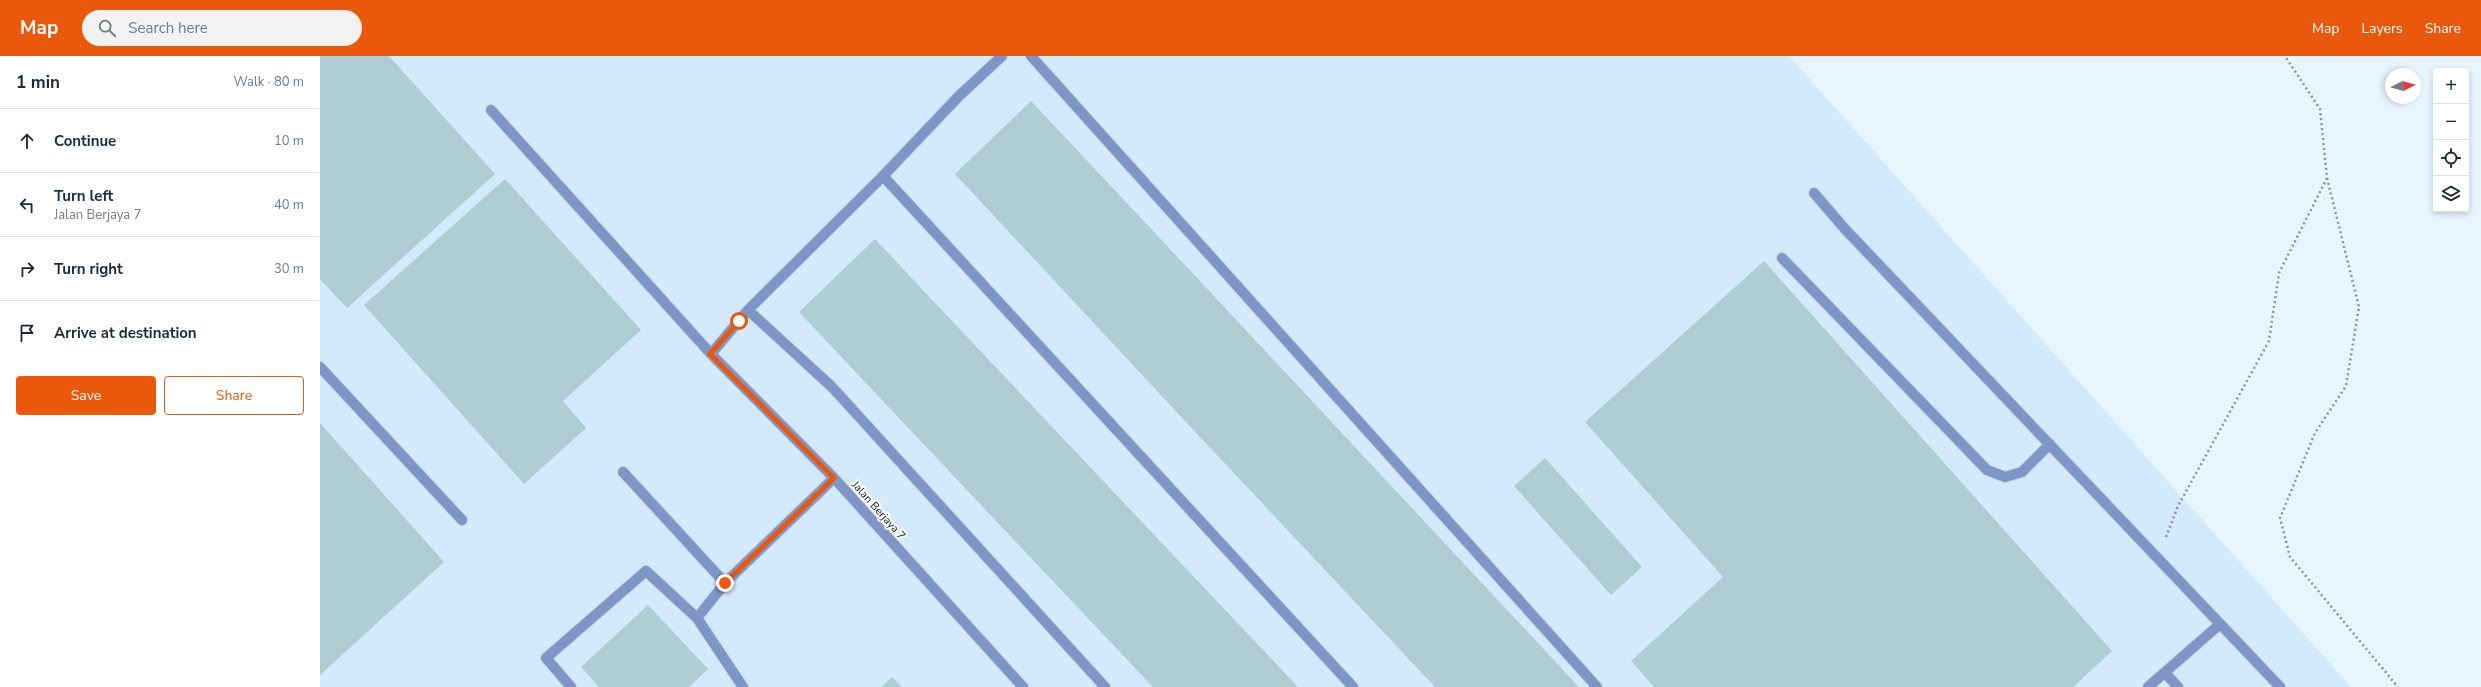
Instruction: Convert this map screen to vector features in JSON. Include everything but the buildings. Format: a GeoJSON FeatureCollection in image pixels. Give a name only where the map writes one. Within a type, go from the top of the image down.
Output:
{"type":"FeatureCollection","features":[{"type":"Feature","properties":{"kind":"street"},"geometry":{"type":"LineString","coordinates":[[710,354],[748,310],[883,176],[959,96],[1002,56]]}},
{"type":"Feature","properties":{"kind":"street"},"geometry":{"type":"LineString","coordinates":[[1031,56],[1597,687]]}},
{"type":"Feature","properties":{"kind":"street","name":"Jalan Berjaya 7"},"geometry":{"type":"LineString","coordinates":[[491,110],[710,354],[834,478],[1023,687]]}},
{"type":"Feature","properties":{"kind":"street"},"geometry":{"type":"LineString","coordinates":[[883,176],[1353,687]]}},
{"type":"Feature","properties":{"kind":"street"},"geometry":{"type":"LineString","coordinates":[[1814,193],[1845,229],[2280,687]]}},
{"type":"Feature","properties":{"kind":"street"},"geometry":{"type":"LineString","coordinates":[[1782,258],[1988,470],[2005,477],[2022,472],[2050,444]]}},
{"type":"Feature","properties":{"kind":"street"},"geometry":{"type":"LineString","coordinates":[[748,310],[832,387],[1105,687]]}},
{"type":"Feature","properties":{"kind":"street"},"geometry":{"type":"LineString","coordinates":[[320,367],[462,520]]}},
{"type":"Feature","properties":{"kind":"street"},"geometry":{"type":"LineString","coordinates":[[623,472],[725,583]]}},
{"type":"Feature","properties":{"kind":"street"},"geometry":{"type":"LineString","coordinates":[[697,618],[725,583],[834,478]]}},
{"type":"Feature","properties":{"kind":"street"},"geometry":{"type":"LineString","coordinates":[[571,687],[546,658],[646,571],[697,618],[743,687]]}},
{"type":"Feature","properties":{"kind":"street"},"geometry":{"type":"LineString","coordinates":[[2148,687],[2220,624]]}},
{"type":"Feature","properties":{"kind":"street"},"geometry":{"type":"LineString","coordinates":[[2165,673],[2178,687]]}},
{"type":"Feature","properties":{"kind":"path"},"geometry":{"type":"LineString","coordinates":[[2285,56],[2320,109],[2327,178],[2359,306],[2346,386],[2314,432],[2280,518],[2290,558],[2398,687]]}},
{"type":"Feature","properties":{"kind":"path"},"geometry":{"type":"LineString","coordinates":[[2157,559],[2178,506],[2269,341],[2279,273],[2327,178]]}},
{"type":"Feature","properties":{"kind":"shaded area"},"geometry":{"type":"Polygon","coordinates":[[[320,56],[1789,56],[2351,687],[320,687],[320,56]]]}},
{"type":"Feature","properties":{"kind":"route"},"geometry":{"type":"LineString","coordinates":[[725,583],[834,478],[710,354],[739,321]]}}]}
